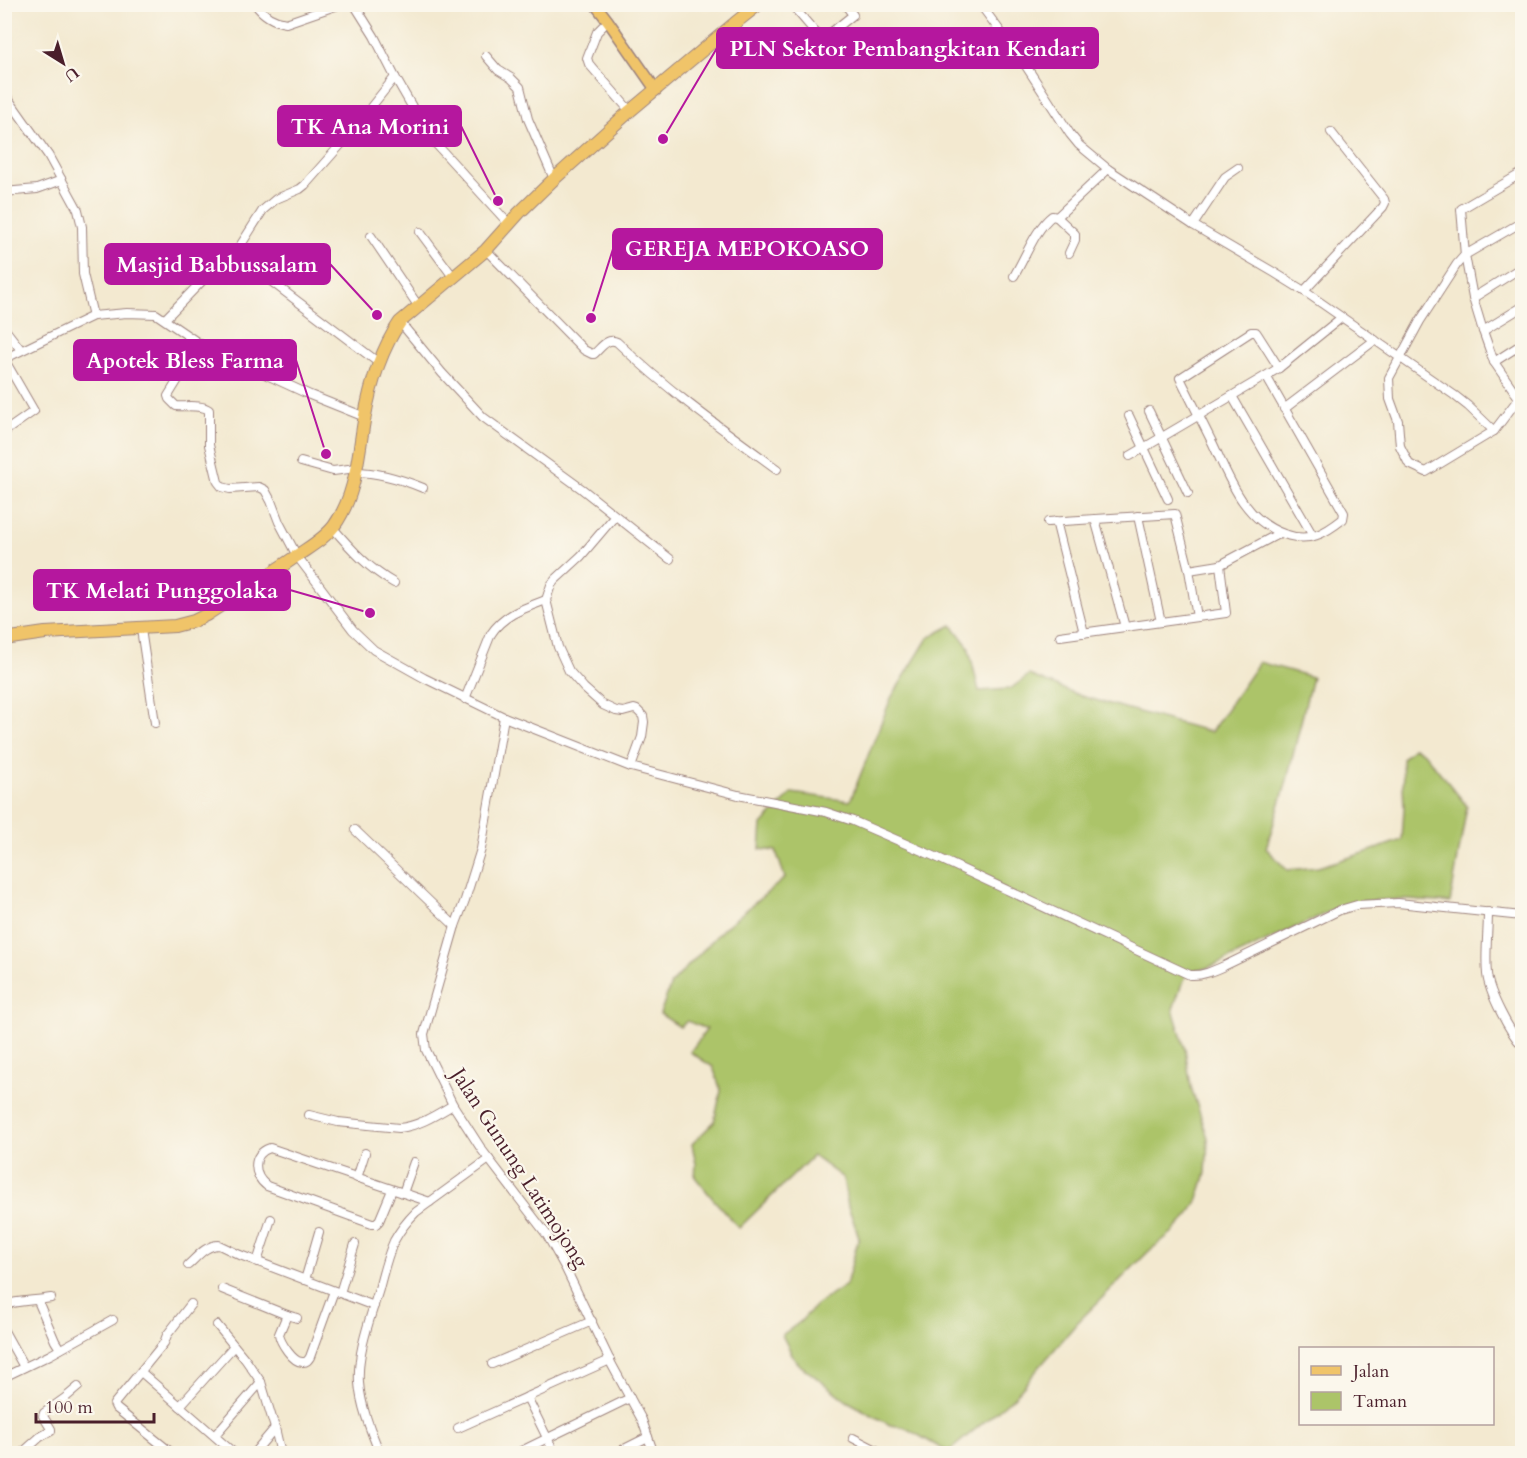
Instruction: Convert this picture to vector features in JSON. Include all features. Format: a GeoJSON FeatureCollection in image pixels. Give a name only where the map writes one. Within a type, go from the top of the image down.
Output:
{"type":"FeatureCollection","features":[{"type":"Feature","properties":{"kind":"highway"},"geometry":{"type":"LineString","coordinates":[[4,639],[45,633],[175,626],[194,621],[273,573],[316,543],[333,528],[349,500],[365,417],[379,363],[390,337],[400,322],[486,250],[554,179],[630,111],[759,4]]}},
{"type":"Feature","properties":{"kind":"main road"},"geometry":{"type":"LineString","coordinates":[[595,4],[656,90]]}},
{"type":"Feature","properties":{"kind":"street"},"geometry":{"type":"LineString","coordinates":[[255,4],[262,14],[286,23],[341,4]]}},
{"type":"Feature","properties":{"kind":"street"},"geometry":{"type":"LineString","coordinates":[[354,4],[422,124],[436,144],[509,224]]}},
{"type":"Feature","properties":{"kind":"street"},"geometry":{"type":"LineString","coordinates":[[791,4],[822,40]]}},
{"type":"Feature","properties":{"kind":"street"},"geometry":{"type":"LineString","coordinates":[[813,46],[853,15],[845,4]]}},
{"type":"Feature","properties":{"kind":"street"},"geometry":{"type":"LineString","coordinates":[[980,4],[1026,66],[1079,145],[1108,169],[1193,225],[1304,291],[1400,357],[1461,400],[1494,431]]}},
{"type":"Feature","properties":{"kind":"street"},"geometry":{"type":"LineString","coordinates":[[608,21],[597,32],[587,58],[589,64],[630,111]]}},
{"type":"Feature","properties":{"kind":"street"},"geometry":{"type":"LineString","coordinates":[[486,56],[498,70],[520,87],[528,119],[554,179]]}},
{"type":"Feature","properties":{"kind":"street"},"geometry":{"type":"LineString","coordinates":[[165,319],[204,279],[234,254],[263,210],[276,199],[300,189],[305,184],[343,142],[395,77]]}},
{"type":"Feature","properties":{"kind":"street"},"geometry":{"type":"LineString","coordinates":[[4,93],[43,147],[76,204],[82,227],[83,274],[93,316]]}},
{"type":"Feature","properties":{"kind":"street"},"geometry":{"type":"LineString","coordinates":[[1304,291],[1385,203],[1331,132]]}},
{"type":"Feature","properties":{"kind":"street"},"geometry":{"type":"LineString","coordinates":[[1193,225],[1225,177],[1238,168]]}},
{"type":"Feature","properties":{"kind":"street"},"geometry":{"type":"LineString","coordinates":[[1058,217],[1108,169]]}},
{"type":"Feature","properties":{"kind":"street"},"geometry":{"type":"LineString","coordinates":[[1522,173],[1461,209],[1465,255],[1473,298],[1483,331],[1494,362],[1519,399],[1494,431],[1426,472],[1409,464],[1400,446],[1398,421],[1390,399],[1389,378],[1420,321],[1457,264],[1465,255],[1522,222]]}},
{"type":"Feature","properties":{"kind":"street"},"geometry":{"type":"LineString","coordinates":[[4,192],[37,189],[62,180]]}},
{"type":"Feature","properties":{"kind":"street"},"geometry":{"type":"LineString","coordinates":[[1014,276],[1043,224],[1052,216],[1058,217],[1075,234],[1075,240],[1069,253]]}},
{"type":"Feature","properties":{"kind":"street"},"geometry":{"type":"LineString","coordinates":[[420,232],[454,278]]}},
{"type":"Feature","properties":{"kind":"street"},"geometry":{"type":"LineString","coordinates":[[370,236],[419,307]]}},
{"type":"Feature","properties":{"kind":"street"},"geometry":{"type":"LineString","coordinates":[[486,250],[584,350],[594,354],[610,340],[617,342],[672,390],[777,469]]}},
{"type":"Feature","properties":{"kind":"street"},"geometry":{"type":"LineString","coordinates":[[234,254],[379,363]]}},
{"type":"Feature","properties":{"kind":"street"},"geometry":{"type":"LineString","coordinates":[[1473,298],[1522,267]]}},
{"type":"Feature","properties":{"kind":"street"},"geometry":{"type":"LineString","coordinates":[[1483,331],[1522,307]]}},
{"type":"Feature","properties":{"kind":"street"},"geometry":{"type":"LineString","coordinates":[[4,432],[34,411],[4,359],[93,316],[137,313],[156,314],[200,344],[299,390],[365,417]]}},
{"type":"Feature","properties":{"kind":"street"},"geometry":{"type":"LineString","coordinates":[[1130,456],[1279,368],[1341,318]]}},
{"type":"Feature","properties":{"kind":"street"},"geometry":{"type":"LineString","coordinates":[[400,322],[456,390],[483,417],[582,489],[670,559]]}},
{"type":"Feature","properties":{"kind":"street"},"geometry":{"type":"LineString","coordinates":[[4,328],[21,350]]}},
{"type":"Feature","properties":{"kind":"street"},"geometry":{"type":"LineString","coordinates":[[1266,376],[1344,513],[1343,519],[1337,524],[1312,536],[1302,538],[1280,533],[1265,526],[1254,516],[1235,490],[1180,378],[1251,332],[1258,335],[1279,368]]}},
{"type":"Feature","properties":{"kind":"street"},"geometry":{"type":"LineString","coordinates":[[1284,409],[1375,340]]}},
{"type":"Feature","properties":{"kind":"street"},"geometry":{"type":"LineString","coordinates":[[200,344],[168,396],[176,406],[200,406],[209,410],[208,445],[218,482],[222,487],[230,489],[259,487],[265,490],[297,555],[348,623],[369,645],[393,661],[504,717],[631,766],[738,795],[826,812],[854,821],[1190,975],[1207,973],[1224,966],[1340,910],[1357,905],[1398,903],[1522,916]]}},
{"type":"Feature","properties":{"kind":"street"},"geometry":{"type":"LineString","coordinates":[[1494,362],[1522,344]]}},
{"type":"Feature","properties":{"kind":"street"},"geometry":{"type":"LineString","coordinates":[[1232,396],[1312,536]]}},
{"type":"Feature","properties":{"kind":"street"},"geometry":{"type":"LineString","coordinates":[[1149,411],[1188,493]]}},
{"type":"Feature","properties":{"kind":"street"},"geometry":{"type":"LineString","coordinates":[[1129,416],[1168,499]]}},
{"type":"Feature","properties":{"kind":"street"},"geometry":{"type":"LineString","coordinates":[[301,462],[333,471],[356,470],[400,479],[423,488]]}},
{"type":"Feature","properties":{"kind":"street"},"geometry":{"type":"LineString","coordinates":[[1084,633],[1052,522],[1175,514],[1189,570],[1197,617]]}},
{"type":"Feature","properties":{"kind":"street"},"geometry":{"type":"LineString","coordinates":[[615,516],[576,561],[555,580],[546,600],[558,647],[569,671],[603,705],[623,712],[634,709],[643,716],[642,737],[631,766]]}},
{"type":"Feature","properties":{"kind":"street"},"geometry":{"type":"LineString","coordinates":[[1138,516],[1161,622]]}},
{"type":"Feature","properties":{"kind":"street"},"geometry":{"type":"LineString","coordinates":[[1095,519],[1125,627]]}},
{"type":"Feature","properties":{"kind":"street"},"geometry":{"type":"LineString","coordinates":[[333,528],[362,560],[393,583]]}},
{"type":"Feature","properties":{"kind":"street"},"geometry":{"type":"LineString","coordinates":[[1189,570],[1220,565],[1280,533]]}},
{"type":"Feature","properties":{"kind":"street"},"geometry":{"type":"LineString","coordinates":[[1060,636],[1226,613],[1220,565]]}},
{"type":"Feature","properties":{"kind":"street"},"geometry":{"type":"LineString","coordinates":[[465,699],[495,628],[506,617],[546,600]]}},
{"type":"Feature","properties":{"kind":"street"},"geometry":{"type":"LineString","coordinates":[[141,629],[155,723]]}},
{"type":"Feature","properties":{"kind":"street","name":"Jalan Gunung Latimojong"},"geometry":{"type":"LineString","coordinates":[[504,717],[481,849],[424,1034],[426,1050],[453,1105],[489,1159],[547,1235],[567,1269],[630,1398],[654,1454]]}},
{"type":"Feature","properties":{"kind":"street"},"geometry":{"type":"LineString","coordinates":[[355,830],[456,926]]}},
{"type":"Feature","properties":{"kind":"street"},"geometry":{"type":"LineString","coordinates":[[1488,912],[1487,978],[1498,1008],[1522,1046]]}},
{"type":"Feature","properties":{"kind":"street"},"geometry":{"type":"LineString","coordinates":[[309,1114],[339,1122],[399,1128],[421,1123],[453,1105]]}},
{"type":"Feature","properties":{"kind":"street"},"geometry":{"type":"LineString","coordinates":[[392,1190],[379,1221],[372,1224],[267,1186],[259,1177],[256,1164],[262,1152],[270,1148],[430,1202]]}},
{"type":"Feature","properties":{"kind":"street"},"geometry":{"type":"LineString","coordinates":[[357,1178],[365,1153]]}},
{"type":"Feature","properties":{"kind":"street"},"geometry":{"type":"LineString","coordinates":[[380,1454],[369,1427],[359,1384],[361,1354],[393,1244],[407,1221],[489,1159]]}},
{"type":"Feature","properties":{"kind":"street"},"geometry":{"type":"LineString","coordinates":[[403,1193],[414,1162]]}},
{"type":"Feature","properties":{"kind":"street"},"geometry":{"type":"LineString","coordinates":[[257,1262],[271,1220]]}},
{"type":"Feature","properties":{"kind":"street"},"geometry":{"type":"LineString","coordinates":[[305,1280],[319,1232]]}},
{"type":"Feature","properties":{"kind":"street"},"geometry":{"type":"LineString","coordinates":[[287,1315],[279,1334],[280,1340],[295,1359],[302,1363],[310,1357],[354,1244]]}},
{"type":"Feature","properties":{"kind":"street"},"geometry":{"type":"LineString","coordinates":[[188,1264],[208,1247],[222,1246],[240,1256],[374,1306]]}},
{"type":"Feature","properties":{"kind":"street"},"geometry":{"type":"LineString","coordinates":[[222,1289],[297,1318]]}},
{"type":"Feature","properties":{"kind":"street"},"geometry":{"type":"LineString","coordinates":[[4,1305],[51,1298]]}},
{"type":"Feature","properties":{"kind":"street"},"geometry":{"type":"LineString","coordinates":[[38,1301],[60,1350]]}},
{"type":"Feature","properties":{"kind":"street"},"geometry":{"type":"LineString","coordinates":[[173,1454],[114,1406],[124,1390],[164,1343],[167,1335],[191,1304]]}},
{"type":"Feature","properties":{"kind":"street"},"geometry":{"type":"LineString","coordinates":[[4,1377],[60,1350],[113,1320]]}},
{"type":"Feature","properties":{"kind":"street"},"geometry":{"type":"LineString","coordinates":[[492,1364],[592,1322]]}},
{"type":"Feature","properties":{"kind":"street"},"geometry":{"type":"LineString","coordinates":[[217,1325],[261,1382],[280,1454]]}},
{"type":"Feature","properties":{"kind":"street"},"geometry":{"type":"LineString","coordinates":[[4,1331],[7,1344],[24,1367]]}},
{"type":"Feature","properties":{"kind":"street"},"geometry":{"type":"LineString","coordinates":[[180,1406],[234,1346]]}},
{"type":"Feature","properties":{"kind":"street"},"geometry":{"type":"LineString","coordinates":[[458,1428],[610,1360]]}},
{"type":"Feature","properties":{"kind":"street"},"geometry":{"type":"LineString","coordinates":[[141,1372],[235,1454]]}},
{"type":"Feature","properties":{"kind":"street"},"geometry":{"type":"LineString","coordinates":[[215,1435],[261,1382]]}},
{"type":"Feature","properties":{"kind":"street"},"geometry":{"type":"LineString","coordinates":[[21,1454],[40,1437],[51,1431],[43,1416],[44,1413],[78,1387]]}},
{"type":"Feature","properties":{"kind":"street"},"geometry":{"type":"LineString","coordinates":[[527,1397],[555,1454]]}},
{"type":"Feature","properties":{"kind":"street"},"geometry":{"type":"LineString","coordinates":[[515,1454],[630,1398]]}},
{"type":"Feature","properties":{"kind":"street"},"geometry":{"type":"LineString","coordinates":[[253,1454],[275,1428]]}},
{"type":"Feature","properties":{"kind":"street"},"geometry":{"type":"LineString","coordinates":[[614,1454],[648,1437]]}},
{"type":"Feature","properties":{"kind":"street"},"geometry":{"type":"LineString","coordinates":[[853,1438],[884,1454]]}},
{"type":"Feature","properties":{"kind":"green space"},"geometry":{"type":"Polygon","coordinates":[[[952,625],[968,646],[979,691],[1010,689],[1029,675],[1081,696],[1211,732],[1259,662],[1312,677],[1286,784],[1266,848],[1287,870],[1318,867],[1402,840],[1404,808],[1402,759],[1414,747],[1425,754],[1467,806],[1450,903],[1394,899],[1353,903],[1339,907],[1222,962],[1207,968],[1189,971],[1173,1009],[1185,1049],[1191,1087],[1208,1138],[1206,1173],[1198,1199],[1189,1215],[1174,1231],[1148,1252],[1077,1323],[1014,1397],[948,1452],[904,1427],[890,1425],[847,1401],[796,1362],[782,1335],[800,1322],[816,1305],[846,1285],[859,1237],[848,1206],[843,1178],[813,1156],[739,1228],[695,1177],[696,1164],[692,1144],[714,1122],[721,1091],[713,1067],[690,1052],[707,1029],[687,1021],[680,1027],[660,1014],[671,984],[723,929],[785,878],[776,851],[760,849],[762,825],[792,793],[850,801],[891,698],[928,638],[952,625]]]}},
{"type":"Feature","properties":{"kind":"place","name":"PLN Sektor Pembangkitan Kendari"},"geometry":{"type":"Point","coordinates":[663,139]}},
{"type":"Feature","properties":{"kind":"place","name":"TK Ana Morini"},"geometry":{"type":"Point","coordinates":[498,201]}},
{"type":"Feature","properties":{"kind":"place","name":"Masjid Babbussalam"},"geometry":{"type":"Point","coordinates":[377,315]}},
{"type":"Feature","properties":{"kind":"place","name":"GEREJA MEPOKOASO"},"geometry":{"type":"Point","coordinates":[591,318]}},
{"type":"Feature","properties":{"kind":"place","name":"Apotek Bless Farma"},"geometry":{"type":"Point","coordinates":[326,454]}},
{"type":"Feature","properties":{"kind":"place","name":"TK Melati Punggolaka"},"geometry":{"type":"Point","coordinates":[370,613]}}]}
